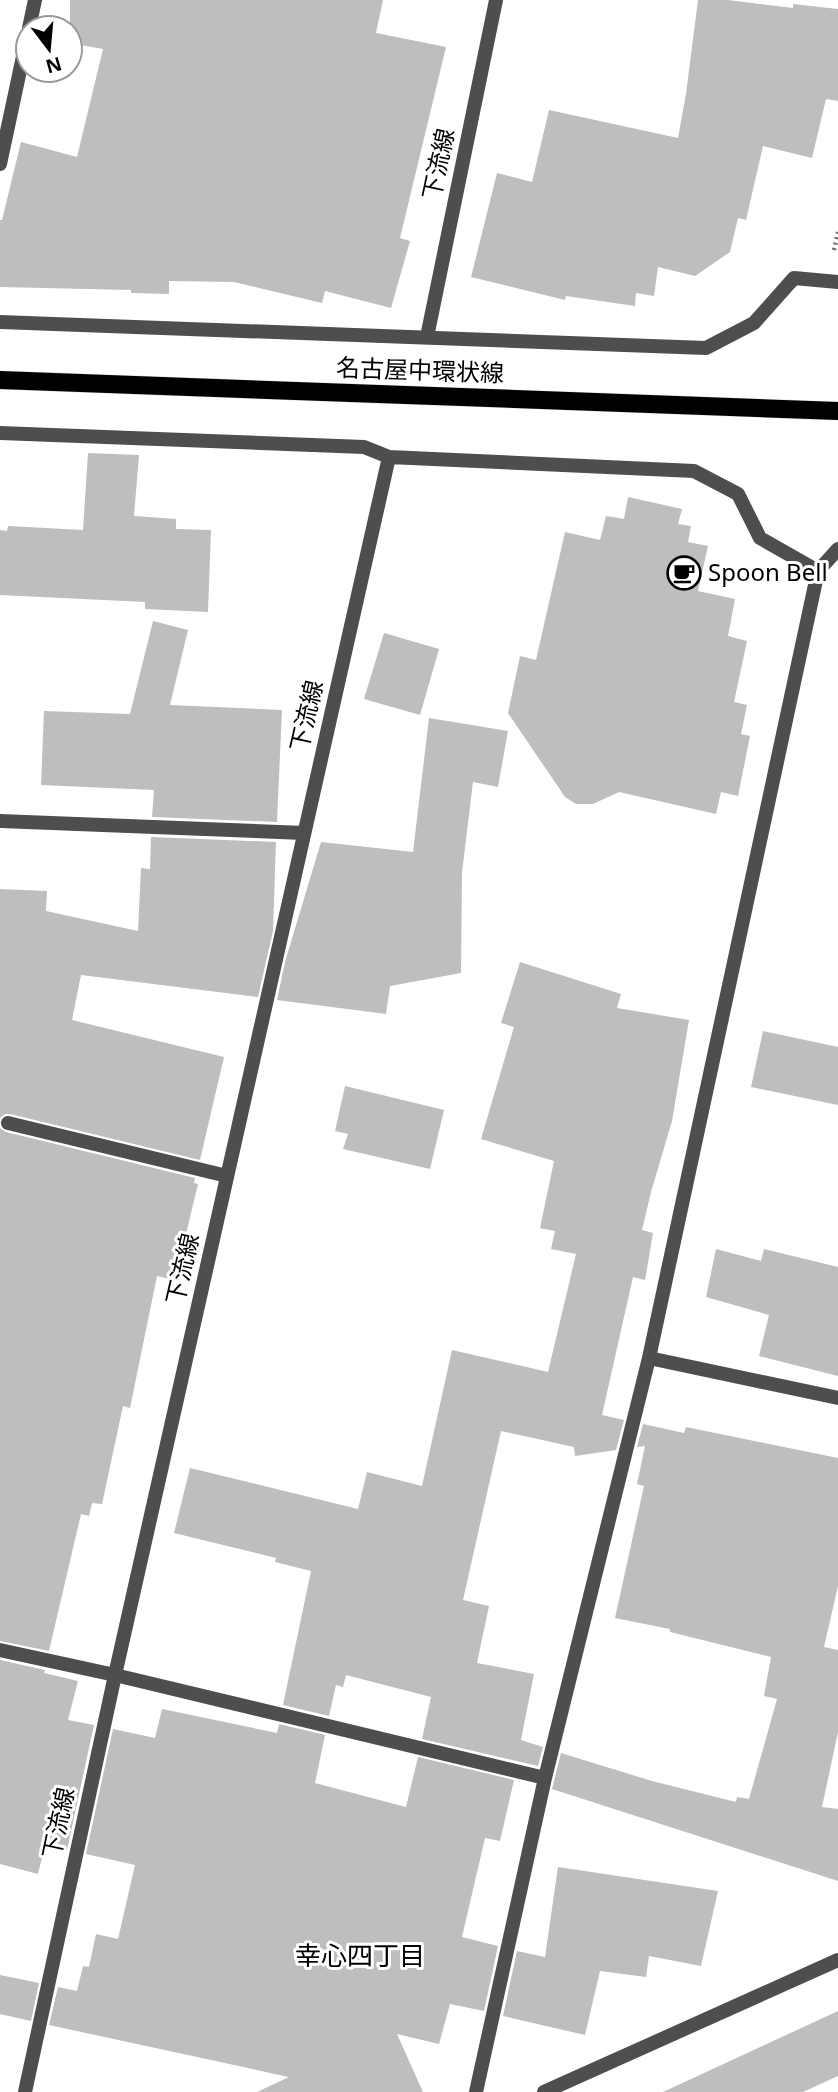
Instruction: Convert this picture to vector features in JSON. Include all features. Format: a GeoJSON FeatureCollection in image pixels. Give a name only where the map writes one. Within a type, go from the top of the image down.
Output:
{"type":"FeatureCollection","features":[{"type":"Feature","properties":{"kind":"main road","name":"名古屋中環状線"},"geometry":{"type":"LineString","coordinates":[[0,380],[838,411]]}},
{"type":"Feature","properties":{"kind":"street","name":"下流線"},"geometry":{"type":"LineString","coordinates":[[427,337],[496,0]]}},
{"type":"Feature","properties":{"kind":"street"},"geometry":{"type":"LineString","coordinates":[[0,164],[17,84]]}},
{"type":"Feature","properties":{"kind":"street"},"geometry":{"type":"LineString","coordinates":[[0,322],[706,348],[754,323],[794,278],[838,282]]}},
{"type":"Feature","properties":{"kind":"street"},"geometry":{"type":"LineString","coordinates":[[0,433],[364,447],[389,457],[694,471],[738,494],[760,538],[818,571]]}},
{"type":"Feature","properties":{"kind":"street","name":"下流線"},"geometry":{"type":"LineString","coordinates":[[25,2092],[114,1675],[389,457]]}},
{"type":"Feature","properties":{"kind":"street"},"geometry":{"type":"LineString","coordinates":[[475,2092],[545,1779],[649,1358],[818,571],[838,549]]}},
{"type":"Feature","properties":{"kind":"street"},"geometry":{"type":"LineString","coordinates":[[0,821],[304,833]]}},
{"type":"Feature","properties":{"kind":"street"},"geometry":{"type":"LineString","coordinates":[[8,1123],[227,1176]]}},
{"type":"Feature","properties":{"kind":"street"},"geometry":{"type":"LineString","coordinates":[[649,1358],[838,1398]]}},
{"type":"Feature","properties":{"kind":"street"},"geometry":{"type":"LineString","coordinates":[[0,1650],[545,1779]]}},
{"type":"Feature","properties":{"kind":"street"},"geometry":{"type":"LineString","coordinates":[[544,2092],[838,1960]]}},
{"type":"Feature","properties":{"kind":"building"},"geometry":{"type":"Polygon","coordinates":[[[70,0],[383,0],[376,33],[446,47],[400,238],[410,241],[391,308],[325,291],[322,303],[234,282],[169,281],[169,294],[131,293],[131,290],[0,287],[0,220],[21,142],[77,157],[103,49],[84,46],[84,14],[70,14],[70,0]]]}},
{"type":"Feature","properties":{"kind":"building"},"geometry":{"type":"Polygon","coordinates":[[[698,0],[728,0],[793,8],[793,4],[838,9],[838,101],[826,99],[812,158],[763,146],[746,220],[738,218],[730,252],[695,276],[658,267],[654,296],[636,293],[635,306],[566,296],[565,300],[471,277],[497,173],[532,182],[549,110],[678,138],[698,0]]]}},
{"type":"Feature","properties":{"kind":"building"},"geometry":{"type":"Polygon","coordinates":[[[88,453],[139,455],[134,516],[176,519],[176,529],[211,530],[208,612],[145,609],[145,602],[0,595],[0,530],[7,531],[8,526],[83,530],[88,453]]]}},
{"type":"Feature","properties":{"kind":"building"},"geometry":{"type":"Polygon","coordinates":[[[628,497],[682,509],[678,524],[691,526],[688,542],[708,546],[698,591],[735,599],[728,636],[747,641],[734,702],[747,705],[741,734],[750,736],[738,796],[721,792],[716,814],[619,792],[593,804],[576,804],[565,797],[508,713],[520,656],[536,660],[565,532],[600,540],[606,516],[624,519],[628,497]]]}},
{"type":"Feature","properties":{"kind":"building"},"geometry":{"type":"Polygon","coordinates":[[[153,621],[188,630],[170,705],[282,710],[277,822],[152,817],[154,790],[41,785],[44,711],[130,714],[153,621]]]}},
{"type":"Feature","properties":{"kind":"building"},"geometry":{"type":"Polygon","coordinates":[[[384,633],[439,649],[420,715],[364,699],[384,633]]]}},
{"type":"Feature","properties":{"kind":"building"},"geometry":{"type":"Polygon","coordinates":[[[429,718],[508,731],[498,787],[473,782],[462,872],[461,973],[390,986],[386,1014],[277,1000],[285,962],[321,842],[413,852],[429,718]]]}},
{"type":"Feature","properties":{"kind":"building"},"geometry":{"type":"Polygon","coordinates":[[[151,837],[276,842],[273,931],[258,997],[81,975],[72,1020],[224,1057],[200,1160],[10,1114],[0,1118],[0,889],[47,891],[46,911],[138,931],[141,868],[150,869],[151,837]]]}},
{"type":"Feature","properties":{"kind":"building"},"geometry":{"type":"Polygon","coordinates":[[[520,962],[621,994],[617,1008],[689,1020],[672,1121],[642,1230],[653,1233],[645,1280],[633,1277],[602,1415],[624,1420],[616,1450],[575,1456],[574,1447],[501,1431],[463,1600],[489,1606],[477,1663],[534,1674],[521,1740],[543,1747],[538,1766],[422,1739],[431,1697],[346,1675],[343,1687],[336,1685],[329,1716],[283,1705],[311,1571],[275,1562],[276,1558],[174,1533],[190,1468],[358,1509],[367,1472],[422,1486],[452,1350],[548,1372],[576,1254],[551,1249],[555,1231],[540,1228],[554,1161],[481,1139],[514,1027],[501,1023],[520,962]]]}},
{"type":"Feature","properties":{"kind":"building"},"geometry":{"type":"Polygon","coordinates":[[[763,1031],[838,1047],[838,1105],[751,1087],[763,1031]]]}},
{"type":"Feature","properties":{"kind":"building"},"geometry":{"type":"Polygon","coordinates":[[[345,1086],[444,1110],[430,1169],[343,1149],[348,1134],[335,1131],[345,1086]]]}},
{"type":"Feature","properties":{"kind":"building"},"geometry":{"type":"Polygon","coordinates":[[[0,1128],[6,1132],[195,1178],[194,1183],[198,1184],[175,1280],[157,1276],[130,1408],[123,1406],[102,1504],[92,1503],[89,1516],[81,1514],[49,1651],[0,1641],[0,1128]]]}},
{"type":"Feature","properties":{"kind":"building"},"geometry":{"type":"Polygon","coordinates":[[[716,1249],[761,1261],[764,1249],[838,1267],[838,1376],[759,1356],[769,1315],[706,1297],[716,1249]]]}},
{"type":"Feature","properties":{"kind":"building"},"geometry":{"type":"Polygon","coordinates":[[[643,1424],[684,1433],[686,1427],[838,1458],[838,1586],[824,1647],[838,1650],[838,1732],[822,1807],[838,1809],[838,1881],[552,1789],[561,1753],[652,1781],[736,1802],[737,1797],[749,1799],[777,1699],[764,1696],[771,1657],[670,1632],[670,1629],[615,1618],[644,1486],[637,1484],[645,1446],[637,1447],[643,1424]]]}},
{"type":"Feature","properties":{"kind":"building"},"geometry":{"type":"Polygon","coordinates":[[[0,1660],[78,1681],[68,1720],[94,1725],[67,1850],[45,1845],[38,1874],[0,1864],[0,1660]]]}},
{"type":"Feature","properties":{"kind":"building"},"geometry":{"type":"Polygon","coordinates":[[[162,1709],[277,1733],[279,1724],[325,1735],[315,1783],[406,1807],[418,1757],[514,1780],[500,1841],[485,1838],[462,1937],[498,1946],[484,2011],[450,2004],[439,2044],[397,2034],[423,2092],[257,2092],[289,2077],[49,2025],[58,1987],[77,1991],[83,1966],[89,1967],[96,1934],[118,1939],[135,1865],[86,1854],[113,1729],[155,1738],[162,1709]]]}},
{"type":"Feature","properties":{"kind":"building"},"geometry":{"type":"Polygon","coordinates":[[[558,1867],[718,1891],[701,1966],[649,1956],[646,1977],[600,1971],[585,2035],[503,2016],[517,1951],[545,1957],[558,1867]]]}},
{"type":"Feature","properties":{"kind":"building"},"geometry":{"type":"Polygon","coordinates":[[[0,1975],[39,1983],[31,2021],[0,2014],[0,1975]]]}},
{"type":"Feature","properties":{"kind":"building"},"geometry":{"type":"Polygon","coordinates":[[[838,2011],[838,2076],[803,2092],[663,2092],[838,2011]]]}},
{"type":"Feature","properties":{"kind":"place","name":"Spoon Bell"},"geometry":{"type":"Point","coordinates":[684,573]}},
{"type":"Feature","properties":{"kind":"district","name":"幸心四丁目"},"geometry":{"type":"Point","coordinates":[360,1956]}}]}
